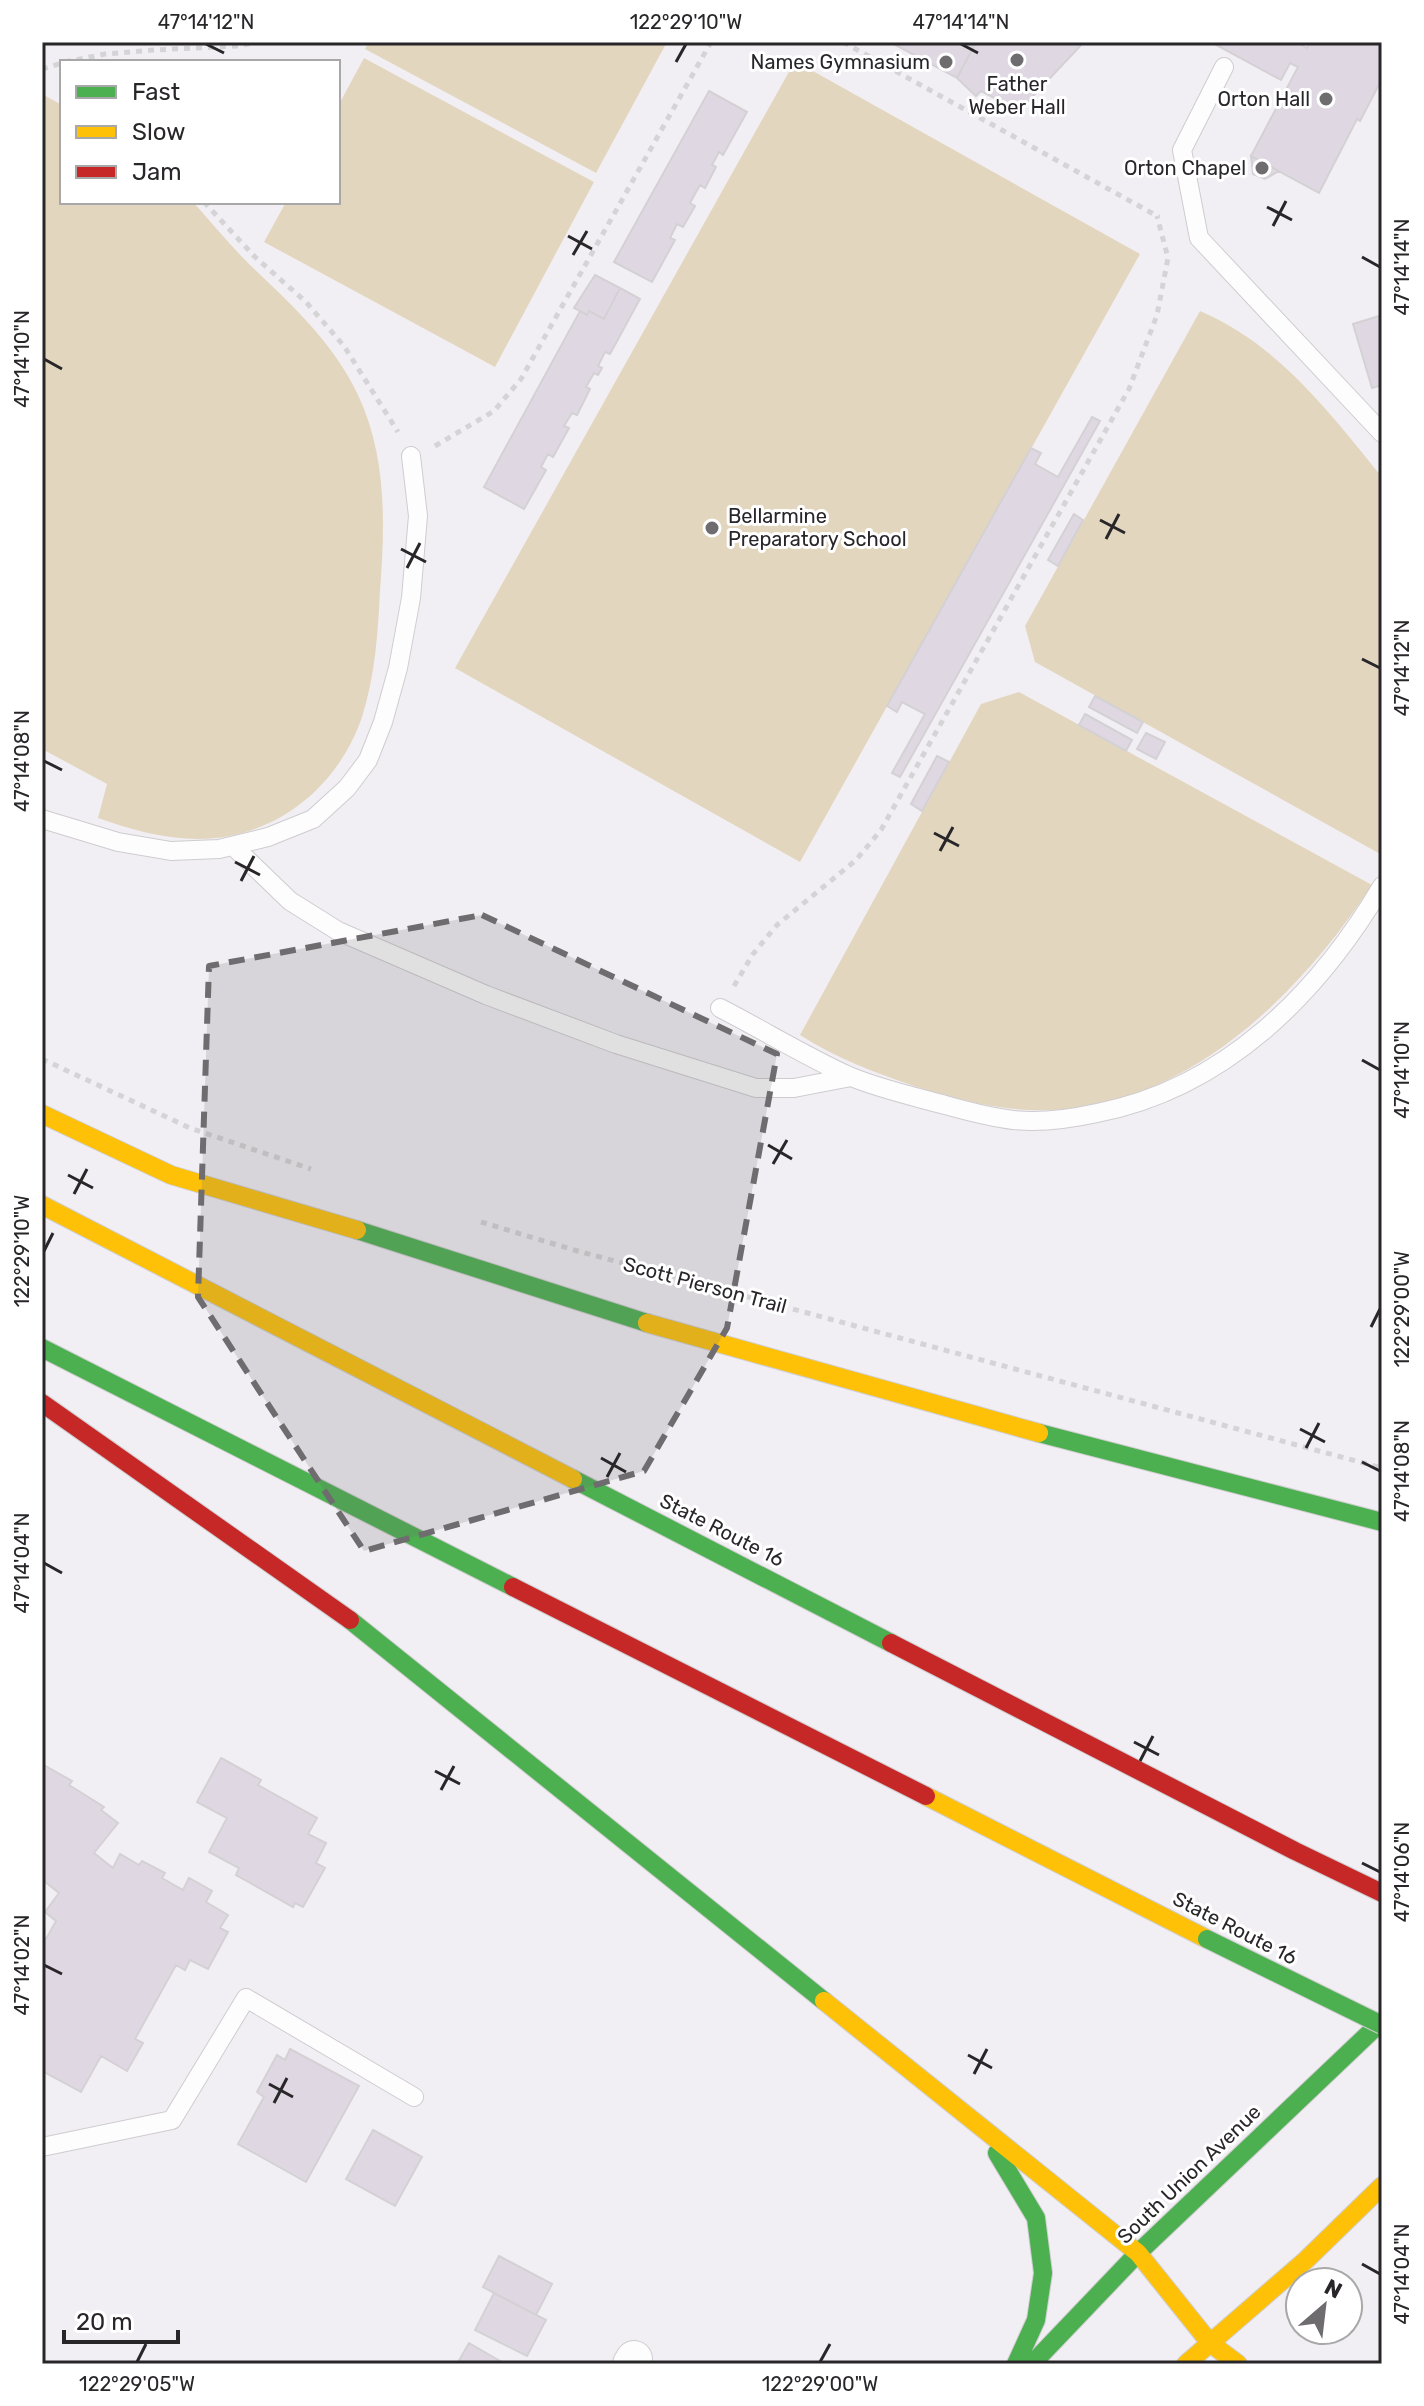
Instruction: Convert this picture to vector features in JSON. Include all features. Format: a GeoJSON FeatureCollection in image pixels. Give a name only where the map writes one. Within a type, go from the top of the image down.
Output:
{"type":"FeatureCollection","features":[{"type":"Feature","properties":{"kind":"main road"},"geometry":{"type":"LineString","coordinates":[[42,1114],[171,1175],[334,1223],[688,1336],[968,1415],[1382,1522]]}},
{"type":"Feature","properties":{"kind":"main road","name":"State Route 16"},"geometry":{"type":"LineString","coordinates":[[42,1205],[1382,1893]]}},
{"type":"Feature","properties":{"kind":"main road","name":"State Route 16"},"geometry":{"type":"LineString","coordinates":[[42,1348],[1207,1939],[1382,2023]]}},
{"type":"Feature","properties":{"kind":"main road"},"geometry":{"type":"LineString","coordinates":[[42,1403],[348,1619],[982,2127],[1138,2253],[1210,2343],[1238,2364]]}},
{"type":"Feature","properties":{"kind":"main road"},"geometry":{"type":"LineString","coordinates":[[1295,1851],[1382,1912]]}},
{"type":"Feature","properties":{"kind":"main road","name":"South Union Avenue"},"geometry":{"type":"LineString","coordinates":[[1032,2364],[1138,2253],[1382,2023]]}},
{"type":"Feature","properties":{"kind":"main road"},"geometry":{"type":"LineString","coordinates":[[982,2127],[1036,2218],[1043,2273],[1036,2320],[1016,2364]]}},
{"type":"Feature","properties":{"kind":"main road"},"geometry":{"type":"LineString","coordinates":[[1186,2364],[1306,2260],[1382,2186]]}},
{"type":"Feature","properties":{"kind":"lane"},"geometry":{"type":"LineString","coordinates":[[1224,67],[1182,150],[1199,238],[1382,433]]}},
{"type":"Feature","properties":{"kind":"lane"},"geometry":{"type":"LineString","coordinates":[[42,819],[118,842],[171,851],[233,846],[268,837],[313,819],[347,788],[368,760],[383,722],[398,668],[411,598],[418,516],[411,456]]}},
{"type":"Feature","properties":{"kind":"lane"},"geometry":{"type":"LineString","coordinates":[[233,846],[290,901],[338,931],[486,995],[602,1039],[756,1088],[794,1088],[851,1077]]}},
{"type":"Feature","properties":{"kind":"lane"},"geometry":{"type":"LineString","coordinates":[[720,1008],[851,1077],[943,1105],[1014,1120],[1063,1120],[1122,1108],[1167,1093],[1217,1066],[1265,1031],[1317,980],[1382,886]]}},
{"type":"Feature","properties":{"kind":"lane"},"geometry":{"type":"LineString","coordinates":[[42,2147],[172,2120],[246,1998],[414,2097]]}},
{"type":"Feature","properties":{"kind":"path"},"geometry":{"type":"LineString","coordinates":[[89,60],[153,50],[239,46],[256,42]]}},
{"type":"Feature","properties":{"kind":"path"},"geometry":{"type":"LineString","coordinates":[[206,204],[255,257],[306,302],[344,346],[383,404],[411,456],[444,442],[494,411],[521,379],[711,42]]}},
{"type":"Feature","properties":{"kind":"path"},"geometry":{"type":"LineString","coordinates":[[843,42],[1199,238]]}},
{"type":"Feature","properties":{"kind":"path"},"geometry":{"type":"LineString","coordinates":[[720,1008],[753,954],[777,925],[856,860],[881,830],[1129,389],[1157,315],[1168,258],[1157,216]]}},
{"type":"Feature","properties":{"kind":"path"},"geometry":{"type":"LineString","coordinates":[[42,1059],[190,1128],[323,1173]]}},
{"type":"Feature","properties":{"kind":"path","name":"Scott Pierson Trail"},"geometry":{"type":"LineString","coordinates":[[471,1219],[589,1254],[1382,1468]]}},
{"type":"Feature","properties":{"kind":"highlighted area"},"geometry":{"type":"Polygon","coordinates":[[[482,915],[777,1054],[727,1328],[644,1471],[364,1551],[198,1297],[209,966],[482,915]]]}},
{"type":"Feature","properties":{"kind":"shaded area"},"geometry":{"type":"Polygon","coordinates":[[[369,42],[667,42],[596,173],[365,49],[369,42]]]}},
{"type":"Feature","properties":{"kind":"shaded area"},"geometry":{"type":"Polygon","coordinates":[[[364,58],[594,182],[495,367],[264,242],[285,204],[340,204],[340,102],[364,58]]]}},
{"type":"Feature","properties":{"kind":"shaded area"},"geometry":{"type":"Polygon","coordinates":[[[795,61],[1140,254],[800,862],[455,668],[795,61]]]}},
{"type":"Feature","properties":{"kind":"shaded area"},"geometry":{"type":"Polygon","coordinates":[[[42,94],[60,104],[60,204],[195,204],[324,341],[348,376],[367,418],[379,466],[383,516],[375,654],[362,717],[337,766],[300,805],[252,830],[226,837],[185,839],[147,833],[98,818],[107,784],[42,749],[42,94]]]}},
{"type":"Feature","properties":{"kind":"shaded area"},"geometry":{"type":"Polygon","coordinates":[[[1200,311],[1228,325],[1278,361],[1322,405],[1382,477],[1382,855],[1035,662],[1025,626],[1200,311]]]}},
{"type":"Feature","properties":{"kind":"shaded area"},"geometry":{"type":"Polygon","coordinates":[[[1019,692],[1372,885],[1307,970],[1228,1043],[1183,1072],[1135,1094],[1084,1107],[1030,1110],[959,1099],[872,1071],[800,1035],[981,704],[1019,692]]]}},
{"type":"Feature","properties":{"kind":"building","name":"Names Gymnasium"},"geometry":{"type":"Polygon","coordinates":[[[890,42],[976,42],[957,78],[890,42]]]}},
{"type":"Feature","properties":{"kind":"building","name":"Father Weber Hall"},"geometry":{"type":"Polygon","coordinates":[[[976,42],[1084,42],[1019,111],[981,91],[976,96],[957,78],[976,42]]]}},
{"type":"Feature","properties":{"kind":"building","name":"Orton Hall"},"geometry":{"type":"Polygon","coordinates":[[[1211,42],[1303,42],[1302,45],[1307,48],[1310,42],[1382,42],[1382,79],[1360,121],[1357,119],[1319,193],[1251,156],[1298,67],[1290,63],[1281,80],[1211,42]]]}},
{"type":"Feature","properties":{"kind":"building"},"geometry":{"type":"Polygon","coordinates":[[[709,91],[747,112],[723,155],[719,152],[712,165],[716,167],[705,188],[700,185],[690,203],[695,206],[683,227],[677,224],[670,238],[675,240],[652,282],[614,262],[709,91]]]}},
{"type":"Feature","properties":{"kind":"building","name":"Orton Chapel"},"geometry":{"type":"Polygon","coordinates":[[[1251,156],[1279,171],[1265,179],[1253,174],[1251,156]]]}},
{"type":"Feature","properties":{"kind":"building"},"geometry":{"type":"Polygon","coordinates":[[[595,275],[620,288],[604,319],[574,308],[595,275]]]}},
{"type":"Feature","properties":{"kind":"building"},"geometry":{"type":"Polygon","coordinates":[[[620,288],[640,299],[610,354],[605,352],[598,366],[602,368],[598,375],[594,373],[586,387],[590,389],[577,415],[572,413],[564,426],[569,428],[553,457],[548,454],[541,467],[546,470],[524,509],[484,487],[580,311],[587,315],[589,311],[604,319],[620,288]]]}},
{"type":"Feature","properties":{"kind":"building"},"geometry":{"type":"Polygon","coordinates":[[[1382,315],[1382,385],[1372,388],[1353,324],[1382,315]]]}},
{"type":"Feature","properties":{"kind":"building"},"geometry":{"type":"Polygon","coordinates":[[[1092,417],[1100,421],[900,777],[892,773],[925,714],[902,702],[897,712],[887,706],[1031,448],[1041,453],[1035,464],[1058,477],[1092,417]]]}},
{"type":"Feature","properties":{"kind":"building"},"geometry":{"type":"Polygon","coordinates":[[[1074,514],[1083,520],[1058,566],[1048,560],[1074,514]]]}},
{"type":"Feature","properties":{"kind":"building"},"geometry":{"type":"Polygon","coordinates":[[[1095,696],[1143,722],[1137,733],[1089,707],[1095,696]]]}},
{"type":"Feature","properties":{"kind":"building"},"geometry":{"type":"Polygon","coordinates":[[[1085,714],[1132,740],[1126,751],[1079,725],[1085,714]]]}},
{"type":"Feature","properties":{"kind":"building"},"geometry":{"type":"Polygon","coordinates":[[[1146,733],[1165,742],[1156,759],[1137,749],[1146,733]]]}},
{"type":"Feature","properties":{"kind":"building"},"geometry":{"type":"Polygon","coordinates":[[[937,756],[949,762],[922,811],[911,804],[937,756]]]}},
{"type":"Feature","properties":{"kind":"building"},"geometry":{"type":"Polygon","coordinates":[[[221,1758],[261,1780],[258,1785],[317,1818],[308,1834],[326,1843],[316,1863],[325,1868],[303,1907],[295,1903],[293,1907],[236,1875],[239,1868],[209,1852],[227,1818],[197,1802],[221,1758]]]}},
{"type":"Feature","properties":{"kind":"building"},"geometry":{"type":"Polygon","coordinates":[[[42,1764],[72,1781],[69,1785],[104,1807],[101,1810],[118,1823],[94,1853],[113,1868],[120,1854],[139,1865],[142,1861],[165,1873],[162,1878],[183,1890],[189,1878],[212,1891],[206,1902],[228,1915],[220,1928],[228,1932],[208,1969],[190,1960],[185,1970],[176,1965],[135,2039],[143,2043],[127,2071],[101,2056],[81,2092],[42,2071],[42,1937],[46,1939],[56,1921],[45,1912],[59,1893],[42,1882],[42,1764]]]}},
{"type":"Feature","properties":{"kind":"building"},"geometry":{"type":"Polygon","coordinates":[[[290,2049],[359,2086],[306,2182],[238,2144],[264,2097],[257,2092],[277,2055],[285,2060],[290,2049]]]}},
{"type":"Feature","properties":{"kind":"building"},"geometry":{"type":"Polygon","coordinates":[[[373,2130],[422,2157],[395,2206],[346,2179],[373,2130]]]}},
{"type":"Feature","properties":{"kind":"building"},"geometry":{"type":"Polygon","coordinates":[[[499,2256],[552,2284],[536,2315],[483,2287],[499,2256]]]}},
{"type":"Feature","properties":{"kind":"building"},"geometry":{"type":"Polygon","coordinates":[[[494,2293],[546,2320],[527,2356],[475,2330],[494,2293]]]}},
{"type":"Feature","properties":{"kind":"building"},"geometry":{"type":"Polygon","coordinates":[[[469,2343],[505,2364],[457,2364],[469,2343]]]}},
{"type":"Feature","properties":{"kind":"traffic: fast"},"geometry":{"type":"LineString","coordinates":[[357,1230],[647,1323]]}},
{"type":"Feature","properties":{"kind":"traffic: fast"},"geometry":{"type":"LineString","coordinates":[[42,1348],[513,1587]]}},
{"type":"Feature","properties":{"kind":"traffic: fast"},"geometry":{"type":"LineString","coordinates":[[1039,1433],[1382,1522]]}},
{"type":"Feature","properties":{"kind":"traffic: fast"},"geometry":{"type":"LineString","coordinates":[[573,1479],[891,1643]]}},
{"type":"Feature","properties":{"kind":"traffic: fast"},"geometry":{"type":"LineString","coordinates":[[350,1620],[824,2001]]}},
{"type":"Feature","properties":{"kind":"traffic: fast"},"geometry":{"type":"LineString","coordinates":[[1207,1939],[1382,2025]]}},
{"type":"Feature","properties":{"kind":"traffic: fast"},"geometry":{"type":"LineString","coordinates":[[1032,2364],[1138,2253],[1382,2021]]}},
{"type":"Feature","properties":{"kind":"traffic: fast"},"geometry":{"type":"LineString","coordinates":[[997,2153],[1036,2218],[1043,2273],[1036,2320],[1016,2364]]}},
{"type":"Feature","properties":{"kind":"traffic: slow"},"geometry":{"type":"LineString","coordinates":[[42,1114],[171,1175],[357,1230]]}},
{"type":"Feature","properties":{"kind":"traffic: slow"},"geometry":{"type":"LineString","coordinates":[[42,1205],[573,1479]]}},
{"type":"Feature","properties":{"kind":"traffic: slow"},"geometry":{"type":"LineString","coordinates":[[647,1323],[1039,1433]]}},
{"type":"Feature","properties":{"kind":"traffic: slow"},"geometry":{"type":"LineString","coordinates":[[926,1796],[1207,1939]]}},
{"type":"Feature","properties":{"kind":"traffic: slow"},"geometry":{"type":"LineString","coordinates":[[824,2001],[1138,2253],[1210,2343],[1238,2364]]}},
{"type":"Feature","properties":{"kind":"traffic: slow"},"geometry":{"type":"LineString","coordinates":[[1186,2364],[1306,2260],[1382,2186]]}},
{"type":"Feature","properties":{"kind":"traffic: jam"},"geometry":{"type":"LineString","coordinates":[[42,1403],[350,1620]]}},
{"type":"Feature","properties":{"kind":"traffic: jam"},"geometry":{"type":"LineString","coordinates":[[513,1587],[926,1796]]}},
{"type":"Feature","properties":{"kind":"traffic: jam"},"geometry":{"type":"LineString","coordinates":[[891,1643],[1382,1893]]}},
{"type":"Feature","properties":{"kind":"place","name":"Father Weber Hall"},"geometry":{"type":"Point","coordinates":[1017,60]}},
{"type":"Feature","properties":{"kind":"place","name":"Names Gymnasium"},"geometry":{"type":"Point","coordinates":[946,62]}},
{"type":"Feature","properties":{"kind":"place","name":"Orton Hall"},"geometry":{"type":"Point","coordinates":[1326,99]}},
{"type":"Feature","properties":{"kind":"place","name":"Orton Chapel"},"geometry":{"type":"Point","coordinates":[1262,168]}},
{"type":"Feature","properties":{"kind":"place","name":"Bellarmine Preparatory School"},"geometry":{"type":"Point","coordinates":[712,528]}}]}
